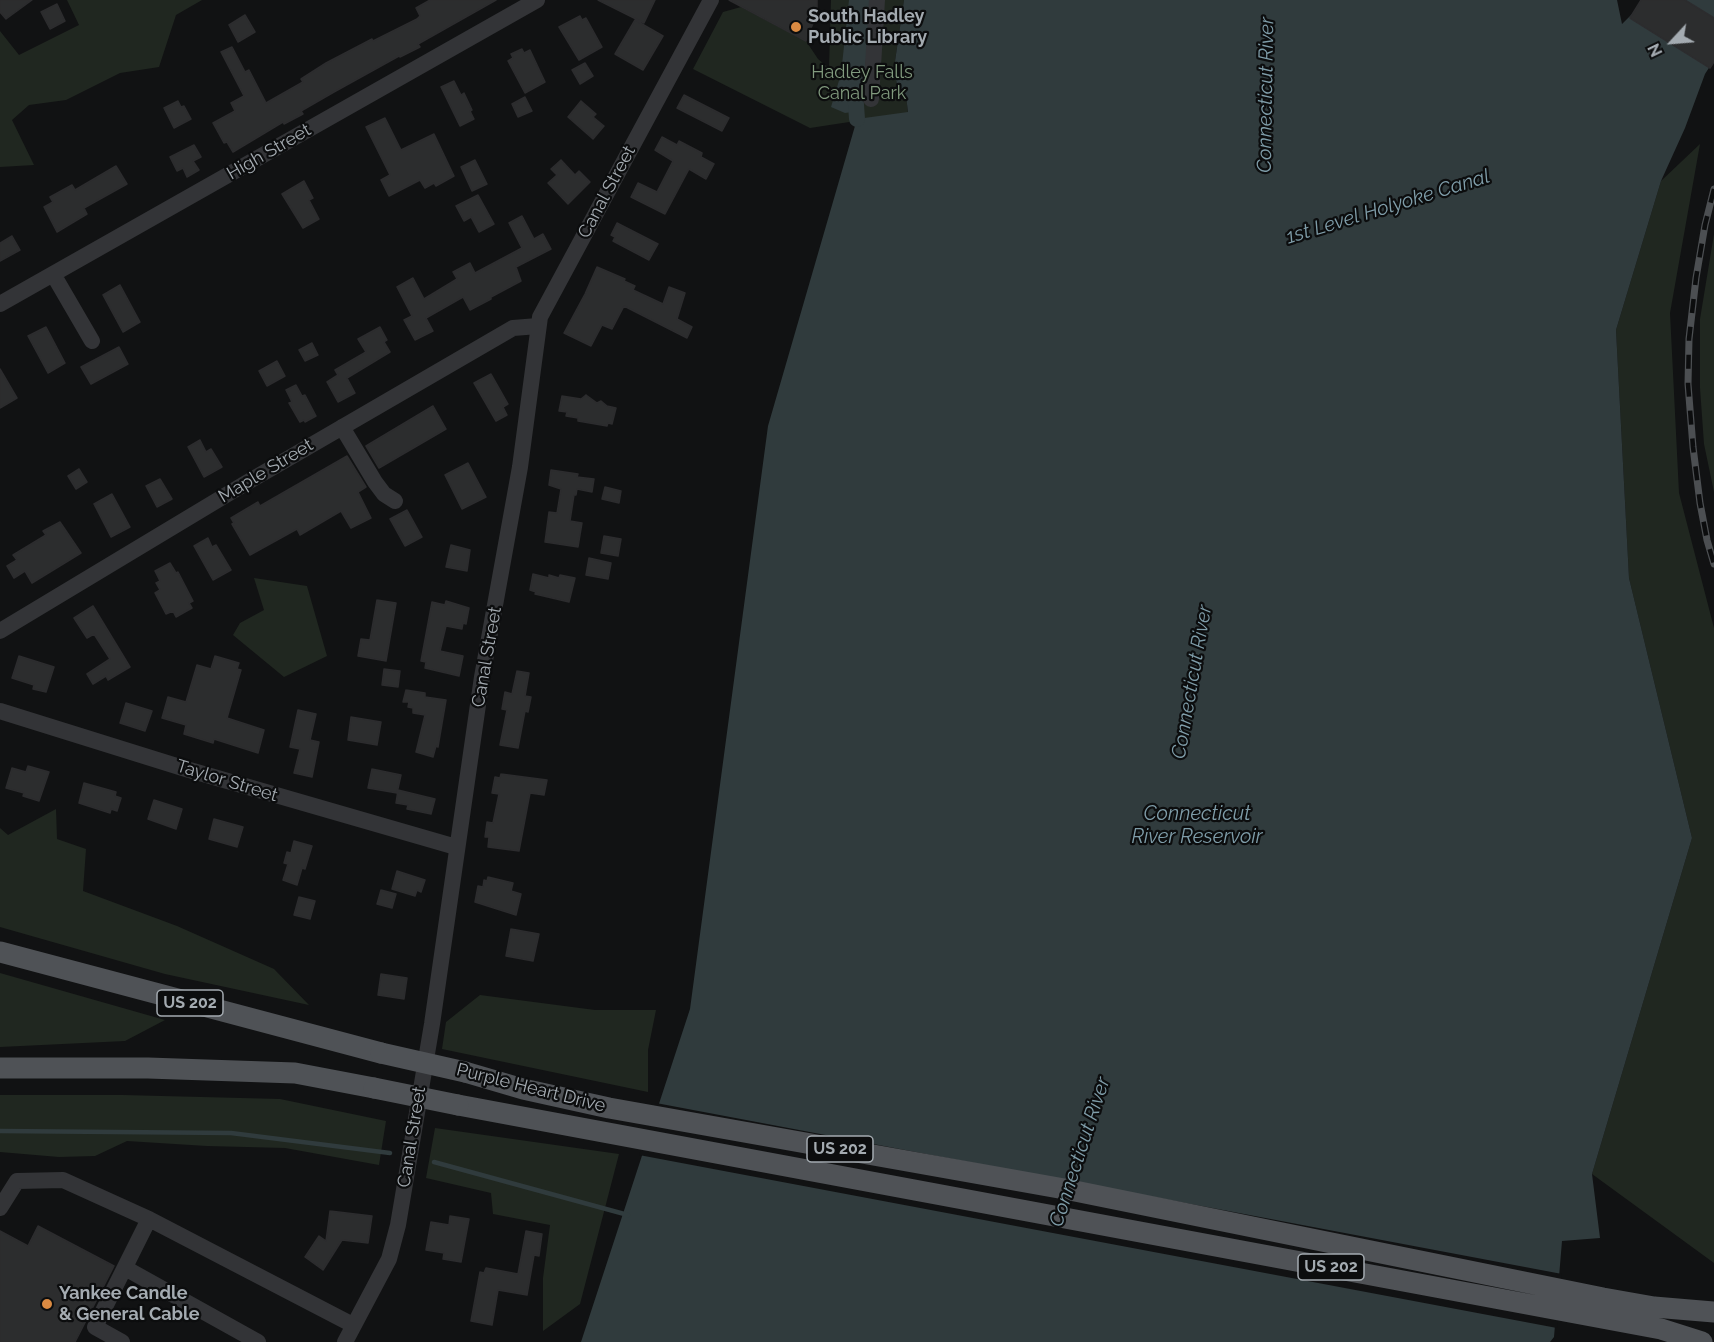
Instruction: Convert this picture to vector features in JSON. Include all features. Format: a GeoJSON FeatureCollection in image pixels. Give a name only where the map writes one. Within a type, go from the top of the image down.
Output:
{"type":"FeatureCollection","features":[{"type":"Feature","properties":{"kind":"main road","name":"Purple Heart Drive"},"geometry":{"type":"LineString","coordinates":[[0,952],[523,1089],[609,1108],[1070,1190],[1601,1308]]}},
{"type":"Feature","properties":{"kind":"main road","name":"Purple Heart Drive"},"geometry":{"type":"LineString","coordinates":[[0,1068],[148,1068],[295,1073],[1063,1217],[1601,1308]]}},
{"type":"Feature","properties":{"kind":"main road","name":"US 202"},"geometry":{"type":"LineString","coordinates":[[1601,1308],[1654,1307],[1714,1312]]}},
{"type":"Feature","properties":{"kind":"main road","name":"US 202"},"geometry":{"type":"LineString","coordinates":[[1601,1308],[1702,1342]]}},
{"type":"Feature","properties":{"kind":"street","name":"High Street"},"geometry":{"type":"LineString","coordinates":[[0,304],[537,0]]}},
{"type":"Feature","properties":{"kind":"street","name":"Canal Street"},"geometry":{"type":"LineString","coordinates":[[345,1342],[389,1259],[398,1225],[432,1024],[482,677],[520,467],[538,326],[545,308],[711,0]]}},
{"type":"Feature","properties":{"kind":"street"},"geometry":{"type":"LineString","coordinates":[[871,99],[877,0]]}},
{"type":"Feature","properties":{"kind":"street"},"geometry":{"type":"LineString","coordinates":[[53,274],[92,341]]}},
{"type":"Feature","properties":{"kind":"street","name":"Maple Street"},"geometry":{"type":"LineString","coordinates":[[0,631],[513,328],[538,326]]}},
{"type":"Feature","properties":{"kind":"street"},"geometry":{"type":"LineString","coordinates":[[342,427],[375,482],[384,494],[395,501]]}},
{"type":"Feature","properties":{"kind":"street","name":"Taylor Street"},"geometry":{"type":"LineString","coordinates":[[0,711],[219,779],[456,847]]}},
{"type":"Feature","properties":{"kind":"street"},"geometry":{"type":"LineString","coordinates":[[0,1208],[17,1181],[63,1180],[149,1219],[353,1325]]}},
{"type":"Feature","properties":{"kind":"street"},"geometry":{"type":"LineString","coordinates":[[122,1342],[95,1327],[149,1219]]}},
{"type":"Feature","properties":{"kind":"street"},"geometry":{"type":"LineString","coordinates":[[125,1268],[258,1342]]}},
{"type":"Feature","properties":{"kind":"green space"},"geometry":{"type":"Polygon","coordinates":[[[67,0],[202,0],[176,15],[159,67],[120,73],[66,100],[29,105],[12,120],[34,165],[0,167],[0,31],[19,55],[79,25],[67,0]]]}},
{"type":"Feature","properties":{"kind":"green space","name":"Hadley Falls Canal Park"},"geometry":{"type":"Polygon","coordinates":[[[831,0],[904,0],[894,68],[899,96],[906,95],[908,113],[810,128],[693,69],[723,12],[741,7],[806,41],[818,59],[829,68],[831,0]]]}},
{"type":"Feature","properties":{"kind":"green space"},"geometry":{"type":"Polygon","coordinates":[[[1700,144],[1670,313],[1679,493],[1714,628],[1714,1263],[1592,1174],[1692,838],[1629,578],[1616,330],[1661,181],[1700,144]]]}},
{"type":"Feature","properties":{"kind":"green space"},"geometry":{"type":"Polygon","coordinates":[[[1714,234],[1714,492],[1704,444],[1700,388],[1700,319],[1714,234]]]}},
{"type":"Feature","properties":{"kind":"green space"},"geometry":{"type":"Polygon","coordinates":[[[254,578],[307,586],[327,656],[284,677],[233,635],[240,623],[264,610],[254,578]]]}},
{"type":"Feature","properties":{"kind":"green space"},"geometry":{"type":"Polygon","coordinates":[[[56,809],[57,839],[86,849],[83,891],[177,926],[274,969],[309,1005],[165,974],[0,927],[0,828],[8,835],[56,809]]]}},
{"type":"Feature","properties":{"kind":"green space"},"geometry":{"type":"Polygon","coordinates":[[[0,973],[165,1020],[125,1041],[0,1047],[0,973]]]}},
{"type":"Feature","properties":{"kind":"green space"},"geometry":{"type":"Polygon","coordinates":[[[480,995],[595,1010],[656,1010],[648,1050],[648,1092],[442,1049],[446,1022],[480,995]]]}},
{"type":"Feature","properties":{"kind":"green space"},"geometry":{"type":"Polygon","coordinates":[[[0,1095],[280,1099],[386,1121],[379,1165],[285,1148],[127,1141],[95,1156],[59,1157],[0,1152],[0,1095]]]}},
{"type":"Feature","properties":{"kind":"green space"},"geometry":{"type":"Polygon","coordinates":[[[435,1128],[619,1154],[580,1304],[543,1331],[543,1278],[550,1225],[493,1214],[491,1193],[426,1178],[435,1128]]]}},
{"type":"Feature","properties":{"kind":"water"},"geometry":{"type":"Polygon","coordinates":[[[849,0],[870,0],[866,60],[859,111],[845,113],[831,107],[841,74],[849,0]]]}},
{"type":"Feature","properties":{"kind":"water","name":"Connecticut River Reservoir"},"geometry":{"type":"Polygon","coordinates":[[[904,0],[1617,0],[1622,24],[1641,0],[1714,0],[1714,60],[1705,74],[1685,128],[1661,181],[1616,330],[1629,578],[1692,838],[1592,1174],[1600,1238],[1562,1241],[1554,1337],[1550,1342],[581,1342],[690,1009],[768,426],[857,119],[908,112],[906,96],[899,96],[894,68],[904,0]]]}},
{"type":"Feature","properties":{"kind":"pier"},"geometry":{"type":"Polygon","coordinates":[[[656,1103],[1562,1274],[1557,1328],[639,1155],[656,1103]]]}},
{"type":"Feature","properties":{"kind":"building"},"geometry":{"type":"Polygon","coordinates":[[[0,0],[32,0],[6,19],[0,12],[0,0]]]}},
{"type":"Feature","properties":{"kind":"building"},"geometry":{"type":"Polygon","coordinates":[[[430,0],[496,0],[418,44],[420,47],[334,92],[301,111],[303,114],[284,124],[283,122],[233,152],[227,142],[224,143],[213,123],[235,111],[231,103],[244,96],[221,52],[232,47],[245,72],[249,70],[266,103],[303,82],[301,79],[326,63],[417,19],[420,16],[416,8],[430,0]]]}},
{"type":"Feature","properties":{"kind":"building"},"geometry":{"type":"Polygon","coordinates":[[[598,0],[655,0],[644,23],[598,0]]]}},
{"type":"Feature","properties":{"kind":"building","name":"South Hadley Public Library"},"geometry":{"type":"Polygon","coordinates":[[[729,0],[817,0],[817,13],[806,41],[729,0]]]}},
{"type":"Feature","properties":{"kind":"building"},"geometry":{"type":"Polygon","coordinates":[[[1641,0],[1685,0],[1714,18],[1714,62],[1710,68],[1630,18],[1641,0]]]}},
{"type":"Feature","properties":{"kind":"building"},"geometry":{"type":"Polygon","coordinates":[[[57,4],[65,21],[50,29],[41,12],[57,4]]]}},
{"type":"Feature","properties":{"kind":"building"},"geometry":{"type":"Polygon","coordinates":[[[245,15],[255,32],[238,42],[229,25],[245,15]]]}},
{"type":"Feature","properties":{"kind":"building"},"geometry":{"type":"Polygon","coordinates":[[[580,16],[582,20],[586,18],[602,47],[579,60],[559,27],[580,16]]]}},
{"type":"Feature","properties":{"kind":"building"},"geometry":{"type":"Polygon","coordinates":[[[635,20],[663,36],[643,70],[615,54],[635,20]]]}},
{"type":"Feature","properties":{"kind":"building"},"geometry":{"type":"Polygon","coordinates":[[[522,49],[524,53],[530,50],[545,82],[525,93],[508,61],[513,58],[511,54],[522,49]]]}},
{"type":"Feature","properties":{"kind":"building"},"geometry":{"type":"Polygon","coordinates":[[[585,63],[593,76],[580,84],[572,70],[585,63]]]}},
{"type":"Feature","properties":{"kind":"building"},"geometry":{"type":"Polygon","coordinates":[[[454,81],[461,95],[464,93],[474,119],[460,126],[441,87],[454,81]]]}},
{"type":"Feature","properties":{"kind":"building"},"geometry":{"type":"Polygon","coordinates":[[[684,95],[729,118],[722,131],[677,108],[684,95]]]}},
{"type":"Feature","properties":{"kind":"building"},"geometry":{"type":"Polygon","coordinates":[[[525,97],[532,111],[518,117],[512,104],[525,97]]]}},
{"type":"Feature","properties":{"kind":"building"},"geometry":{"type":"Polygon","coordinates":[[[178,101],[181,107],[184,106],[191,119],[174,128],[164,108],[178,101]]]}},
{"type":"Feature","properties":{"kind":"building"},"geometry":{"type":"Polygon","coordinates":[[[581,101],[596,114],[593,117],[604,126],[593,139],[568,117],[581,101]]]}},
{"type":"Feature","properties":{"kind":"building"},"geometry":{"type":"Polygon","coordinates":[[[385,118],[401,150],[434,134],[454,176],[436,186],[434,183],[425,188],[420,180],[389,196],[381,180],[390,175],[366,127],[385,118]]]}},
{"type":"Feature","properties":{"kind":"building"},"geometry":{"type":"Polygon","coordinates":[[[662,137],[677,145],[679,141],[702,153],[701,157],[714,164],[706,179],[689,169],[665,214],[631,197],[638,183],[657,192],[673,161],[655,150],[662,137]]]}},
{"type":"Feature","properties":{"kind":"building"},"geometry":{"type":"Polygon","coordinates":[[[194,145],[201,157],[193,161],[199,170],[187,177],[183,168],[177,171],[170,157],[194,145]]]}},
{"type":"Feature","properties":{"kind":"building"},"geometry":{"type":"Polygon","coordinates":[[[475,160],[487,184],[472,191],[461,167],[475,160]]]}},
{"type":"Feature","properties":{"kind":"building"},"geometry":{"type":"Polygon","coordinates":[[[561,160],[575,175],[579,171],[590,182],[568,204],[548,183],[557,175],[551,169],[561,160]]]}},
{"type":"Feature","properties":{"kind":"building"},"geometry":{"type":"Polygon","coordinates":[[[116,166],[127,184],[84,208],[87,214],[57,232],[44,207],[53,202],[50,197],[72,185],[75,190],[116,166]]]}},
{"type":"Feature","properties":{"kind":"building"},"geometry":{"type":"Polygon","coordinates":[[[304,181],[313,198],[309,200],[319,219],[303,228],[282,194],[304,181]]]}},
{"type":"Feature","properties":{"kind":"building"},"geometry":{"type":"Polygon","coordinates":[[[478,195],[494,224],[479,232],[471,217],[464,221],[456,206],[478,195]]]}},
{"type":"Feature","properties":{"kind":"building"},"geometry":{"type":"Polygon","coordinates":[[[522,216],[534,239],[543,234],[551,249],[516,267],[521,281],[491,299],[470,310],[463,297],[426,318],[433,331],[415,340],[404,320],[412,316],[397,287],[413,278],[424,299],[457,279],[453,272],[470,263],[475,273],[522,248],[509,223],[522,216]]]}},
{"type":"Feature","properties":{"kind":"building"},"geometry":{"type":"Polygon","coordinates":[[[617,223],[658,244],[649,260],[613,241],[615,237],[611,235],[617,223]]]}},
{"type":"Feature","properties":{"kind":"building"},"geometry":{"type":"Polygon","coordinates":[[[12,236],[20,250],[0,261],[0,243],[12,236]]]}},
{"type":"Feature","properties":{"kind":"building"},"geometry":{"type":"Polygon","coordinates":[[[597,267],[625,279],[624,281],[635,286],[633,290],[663,304],[669,287],[685,293],[677,319],[692,327],[687,338],[624,306],[612,329],[602,325],[591,346],[564,333],[597,267]]]}},
{"type":"Feature","properties":{"kind":"building"},"geometry":{"type":"Polygon","coordinates":[[[120,285],[140,322],[123,332],[103,295],[120,285]]]}},
{"type":"Feature","properties":{"kind":"building"},"geometry":{"type":"Polygon","coordinates":[[[46,327],[65,363],[48,373],[28,336],[46,327]]]}},
{"type":"Feature","properties":{"kind":"building"},"geometry":{"type":"Polygon","coordinates":[[[380,327],[387,340],[384,342],[390,352],[347,378],[355,393],[338,402],[327,382],[338,375],[335,370],[366,352],[358,339],[380,327]]]}},
{"type":"Feature","properties":{"kind":"building"},"geometry":{"type":"Polygon","coordinates":[[[312,343],[318,355],[305,361],[299,350],[312,343]]]}},
{"type":"Feature","properties":{"kind":"building"},"geometry":{"type":"Polygon","coordinates":[[[119,347],[128,364],[91,384],[81,367],[119,347]]]}},
{"type":"Feature","properties":{"kind":"building"},"geometry":{"type":"Polygon","coordinates":[[[277,361],[285,376],[267,386],[259,371],[277,361]]]}},
{"type":"Feature","properties":{"kind":"building"},"geometry":{"type":"Polygon","coordinates":[[[0,369],[17,398],[0,408],[0,369]]]}},
{"type":"Feature","properties":{"kind":"building"},"geometry":{"type":"Polygon","coordinates":[[[491,374],[508,404],[503,407],[507,415],[496,421],[474,383],[491,374]]]}},
{"type":"Feature","properties":{"kind":"building"},"geometry":{"type":"Polygon","coordinates":[[[296,385],[302,396],[305,395],[316,416],[305,422],[304,420],[300,422],[289,403],[292,402],[286,390],[296,385]]]}},
{"type":"Feature","properties":{"kind":"building"},"geometry":{"type":"Polygon","coordinates":[[[586,395],[597,403],[601,401],[607,406],[616,408],[612,424],[608,423],[607,426],[578,421],[578,418],[566,416],[567,412],[559,411],[562,396],[581,399],[586,395]]]}},
{"type":"Feature","properties":{"kind":"building"},"geometry":{"type":"Polygon","coordinates":[[[433,406],[446,429],[379,468],[366,446],[433,406]]]}},
{"type":"Feature","properties":{"kind":"building"},"geometry":{"type":"Polygon","coordinates":[[[200,440],[206,452],[211,449],[222,467],[204,477],[188,447],[200,440]]]}},
{"type":"Feature","properties":{"kind":"building"},"geometry":{"type":"Polygon","coordinates":[[[347,456],[366,487],[358,492],[371,518],[351,528],[341,511],[300,535],[297,529],[250,555],[232,524],[234,523],[231,518],[258,502],[260,506],[347,456]]]}},
{"type":"Feature","properties":{"kind":"building"},"geometry":{"type":"Polygon","coordinates":[[[468,463],[486,497],[462,509],[445,475],[468,463]]]}},
{"type":"Feature","properties":{"kind":"building"},"geometry":{"type":"Polygon","coordinates":[[[79,469],[87,482],[76,489],[68,476],[79,469]]]}},
{"type":"Feature","properties":{"kind":"building"},"geometry":{"type":"Polygon","coordinates":[[[551,470],[594,479],[592,492],[577,489],[574,495],[570,521],[582,523],[578,547],[545,542],[549,512],[557,513],[561,489],[549,485],[551,470]]]}},
{"type":"Feature","properties":{"kind":"building"},"geometry":{"type":"Polygon","coordinates":[[[160,479],[172,499],[157,507],[146,486],[160,479]]]}},
{"type":"Feature","properties":{"kind":"building"},"geometry":{"type":"Polygon","coordinates":[[[605,487],[621,491],[619,503],[602,499],[605,487]]]}},
{"type":"Feature","properties":{"kind":"building"},"geometry":{"type":"Polygon","coordinates":[[[112,494],[130,527],[111,537],[94,504],[112,494]]]}},
{"type":"Feature","properties":{"kind":"building"},"geometry":{"type":"Polygon","coordinates":[[[407,510],[422,537],[405,546],[390,519],[407,510]]]}},
{"type":"Feature","properties":{"kind":"building"},"geometry":{"type":"Polygon","coordinates":[[[60,522],[81,553],[32,583],[25,571],[14,578],[7,566],[17,560],[13,555],[46,535],[43,531],[60,522]]]}},
{"type":"Feature","properties":{"kind":"building"},"geometry":{"type":"Polygon","coordinates":[[[604,536],[621,539],[618,556],[601,553],[604,536]]]}},
{"type":"Feature","properties":{"kind":"building"},"geometry":{"type":"Polygon","coordinates":[[[208,538],[212,547],[216,545],[231,570],[213,580],[194,546],[208,538]]]}},
{"type":"Feature","properties":{"kind":"building"},"geometry":{"type":"Polygon","coordinates":[[[451,545],[470,550],[467,571],[446,567],[451,545]]]}},
{"type":"Feature","properties":{"kind":"building"},"geometry":{"type":"Polygon","coordinates":[[[589,558],[611,563],[608,579],[586,575],[589,558]]]}},
{"type":"Feature","properties":{"kind":"building"},"geometry":{"type":"Polygon","coordinates":[[[170,563],[176,573],[178,572],[193,601],[189,603],[192,608],[176,617],[173,611],[166,614],[155,593],[160,590],[156,583],[160,581],[155,571],[170,563]]]}},
{"type":"Feature","properties":{"kind":"building"},"geometry":{"type":"Polygon","coordinates":[[[533,574],[549,578],[549,575],[559,578],[560,575],[575,578],[569,602],[535,594],[536,592],[530,590],[533,574]]]}},
{"type":"Feature","properties":{"kind":"building"},"geometry":{"type":"Polygon","coordinates":[[[377,600],[396,603],[386,661],[358,656],[361,639],[370,640],[377,600]]]}},
{"type":"Feature","properties":{"kind":"building"},"geometry":{"type":"Polygon","coordinates":[[[446,601],[469,608],[466,624],[463,623],[462,629],[446,626],[440,651],[463,656],[459,676],[425,668],[426,662],[421,661],[432,602],[445,605],[446,601]]]}},
{"type":"Feature","properties":{"kind":"building"},"geometry":{"type":"Polygon","coordinates":[[[93,606],[130,667],[108,680],[106,676],[93,684],[87,674],[110,659],[94,634],[87,638],[74,618],[93,606]]]}},
{"type":"Feature","properties":{"kind":"building"},"geometry":{"type":"Polygon","coordinates":[[[19,656],[54,667],[46,692],[33,689],[34,685],[12,678],[19,656]]]}},
{"type":"Feature","properties":{"kind":"building"},"geometry":{"type":"Polygon","coordinates":[[[215,656],[239,663],[237,669],[241,670],[227,718],[264,730],[258,753],[214,739],[213,743],[184,734],[186,725],[162,718],[168,697],[186,702],[197,665],[211,669],[215,656]]]}},
{"type":"Feature","properties":{"kind":"building"},"geometry":{"type":"Polygon","coordinates":[[[384,669],[400,671],[398,687],[382,685],[384,669]]]}},
{"type":"Feature","properties":{"kind":"building"},"geometry":{"type":"Polygon","coordinates":[[[517,671],[529,673],[525,696],[531,697],[528,712],[525,711],[518,748],[500,745],[507,710],[502,709],[505,692],[512,694],[517,671]]]}},
{"type":"Feature","properties":{"kind":"building"},"geometry":{"type":"Polygon","coordinates":[[[406,690],[425,693],[425,697],[446,700],[438,747],[436,746],[433,757],[416,752],[425,715],[413,713],[413,708],[408,707],[409,702],[403,702],[406,690]]]}},
{"type":"Feature","properties":{"kind":"building"},"geometry":{"type":"Polygon","coordinates":[[[126,703],[152,711],[145,731],[120,723],[126,703]]]}},
{"type":"Feature","properties":{"kind":"building"},"geometry":{"type":"Polygon","coordinates":[[[298,710],[316,714],[310,740],[319,742],[312,777],[294,773],[300,749],[290,747],[298,710]]]}},
{"type":"Feature","properties":{"kind":"building"},"geometry":{"type":"Polygon","coordinates":[[[351,717],[381,722],[377,745],[348,740],[351,717]]]}},
{"type":"Feature","properties":{"kind":"building"},"geometry":{"type":"Polygon","coordinates":[[[28,766],[49,772],[39,801],[23,796],[24,793],[6,788],[12,768],[26,772],[28,766]]]}},
{"type":"Feature","properties":{"kind":"building"},"geometry":{"type":"Polygon","coordinates":[[[372,769],[401,775],[397,793],[368,788],[372,769]]]}},
{"type":"Feature","properties":{"kind":"building"},"geometry":{"type":"Polygon","coordinates":[[[501,774],[547,780],[544,795],[530,793],[519,851],[488,847],[489,837],[485,837],[487,822],[493,823],[499,794],[492,793],[495,777],[500,778],[501,774]]]}},
{"type":"Feature","properties":{"kind":"building"},"geometry":{"type":"Polygon","coordinates":[[[84,783],[116,792],[115,796],[121,798],[117,811],[111,809],[110,813],[79,803],[84,783]]]}},
{"type":"Feature","properties":{"kind":"building"},"geometry":{"type":"Polygon","coordinates":[[[398,790],[435,799],[431,814],[407,809],[408,805],[396,803],[398,790]]]}},
{"type":"Feature","properties":{"kind":"building"},"geometry":{"type":"Polygon","coordinates":[[[154,800],[182,809],[176,829],[148,819],[154,800]]]}},
{"type":"Feature","properties":{"kind":"building"},"geometry":{"type":"Polygon","coordinates":[[[214,819],[243,827],[237,847],[209,839],[214,819]]]}},
{"type":"Feature","properties":{"kind":"building"},"geometry":{"type":"Polygon","coordinates":[[[294,841],[312,846],[297,885],[283,880],[288,864],[284,863],[287,852],[291,853],[294,841]]]}},
{"type":"Feature","properties":{"kind":"building"},"geometry":{"type":"Polygon","coordinates":[[[397,871],[425,880],[421,892],[417,890],[415,896],[392,889],[397,871]]]}},
{"type":"Feature","properties":{"kind":"building"},"geometry":{"type":"Polygon","coordinates":[[[488,877],[513,883],[511,891],[521,894],[516,915],[475,902],[478,886],[483,887],[484,880],[487,881],[488,877]]]}},
{"type":"Feature","properties":{"kind":"building"},"geometry":{"type":"Polygon","coordinates":[[[381,890],[396,894],[392,908],[377,904],[381,890]]]}},
{"type":"Feature","properties":{"kind":"building"},"geometry":{"type":"Polygon","coordinates":[[[299,897],[315,901],[310,919],[294,915],[299,897]]]}},
{"type":"Feature","properties":{"kind":"building"},"geometry":{"type":"Polygon","coordinates":[[[511,929],[539,934],[533,961],[506,956],[511,929]]]}},
{"type":"Feature","properties":{"kind":"building"},"geometry":{"type":"Polygon","coordinates":[[[381,974],[407,978],[404,999],[378,995],[381,974]]]}},
{"type":"Feature","properties":{"kind":"building"},"geometry":{"type":"Polygon","coordinates":[[[330,1211],[372,1216],[368,1243],[342,1240],[323,1270],[305,1257],[319,1236],[326,1241],[330,1211]]]}},
{"type":"Feature","properties":{"kind":"building"},"geometry":{"type":"Polygon","coordinates":[[[450,1216],[469,1219],[461,1262],[443,1259],[444,1253],[426,1250],[431,1222],[449,1225],[450,1216]]]}},
{"type":"Feature","properties":{"kind":"building","name":"Yankee Candle & General Cable"},"geometry":{"type":"Polygon","coordinates":[[[38,1226],[114,1266],[75,1342],[0,1342],[0,1231],[28,1246],[38,1226]]]}},
{"type":"Feature","properties":{"kind":"building"},"geometry":{"type":"Polygon","coordinates":[[[526,1231],[542,1234],[539,1256],[534,1255],[527,1295],[498,1290],[492,1325],[471,1321],[480,1272],[484,1273],[486,1268],[518,1274],[526,1231]]]}},
{"type":"Feature","properties":{"kind":"waterway"},"geometry":{"type":"LineString","coordinates":[[855,91],[857,119]]}},
{"type":"Feature","properties":{"kind":"waterway"},"geometry":{"type":"LineString","coordinates":[[0,1131],[231,1133],[390,1153]]}},
{"type":"Feature","properties":{"kind":"waterway"},"geometry":{"type":"LineString","coordinates":[[434,1162],[628,1215]]}},
{"type":"Feature","properties":{"kind":"railway"},"geometry":{"type":"LineString","coordinates":[[1714,189],[1696,278],[1689,339],[1688,384],[1700,503],[1714,564]]}},
{"type":"Feature","properties":{"kind":"place","name":"South Hadley Public Library"},"geometry":{"type":"Point","coordinates":[796,27]}},
{"type":"Feature","properties":{"kind":"place","name":"Yankee Candle & General Cable"},"geometry":{"type":"Point","coordinates":[47,1304]}},
{"type":"Feature","properties":{"kind":"water label","name":"Connecticut River"},"geometry":{"type":"Point","coordinates":[1266,95]}},
{"type":"Feature","properties":{"kind":"water label","name":"1st Level Holyoke Canal"},"geometry":{"type":"Point","coordinates":[1388,207]}},
{"type":"Feature","properties":{"kind":"water label","name":"Connecticut River"},"geometry":{"type":"Point","coordinates":[1192,682]}},
{"type":"Feature","properties":{"kind":"water label","name":"Connecticut River"},"geometry":{"type":"Point","coordinates":[1080,1152]}}]}
